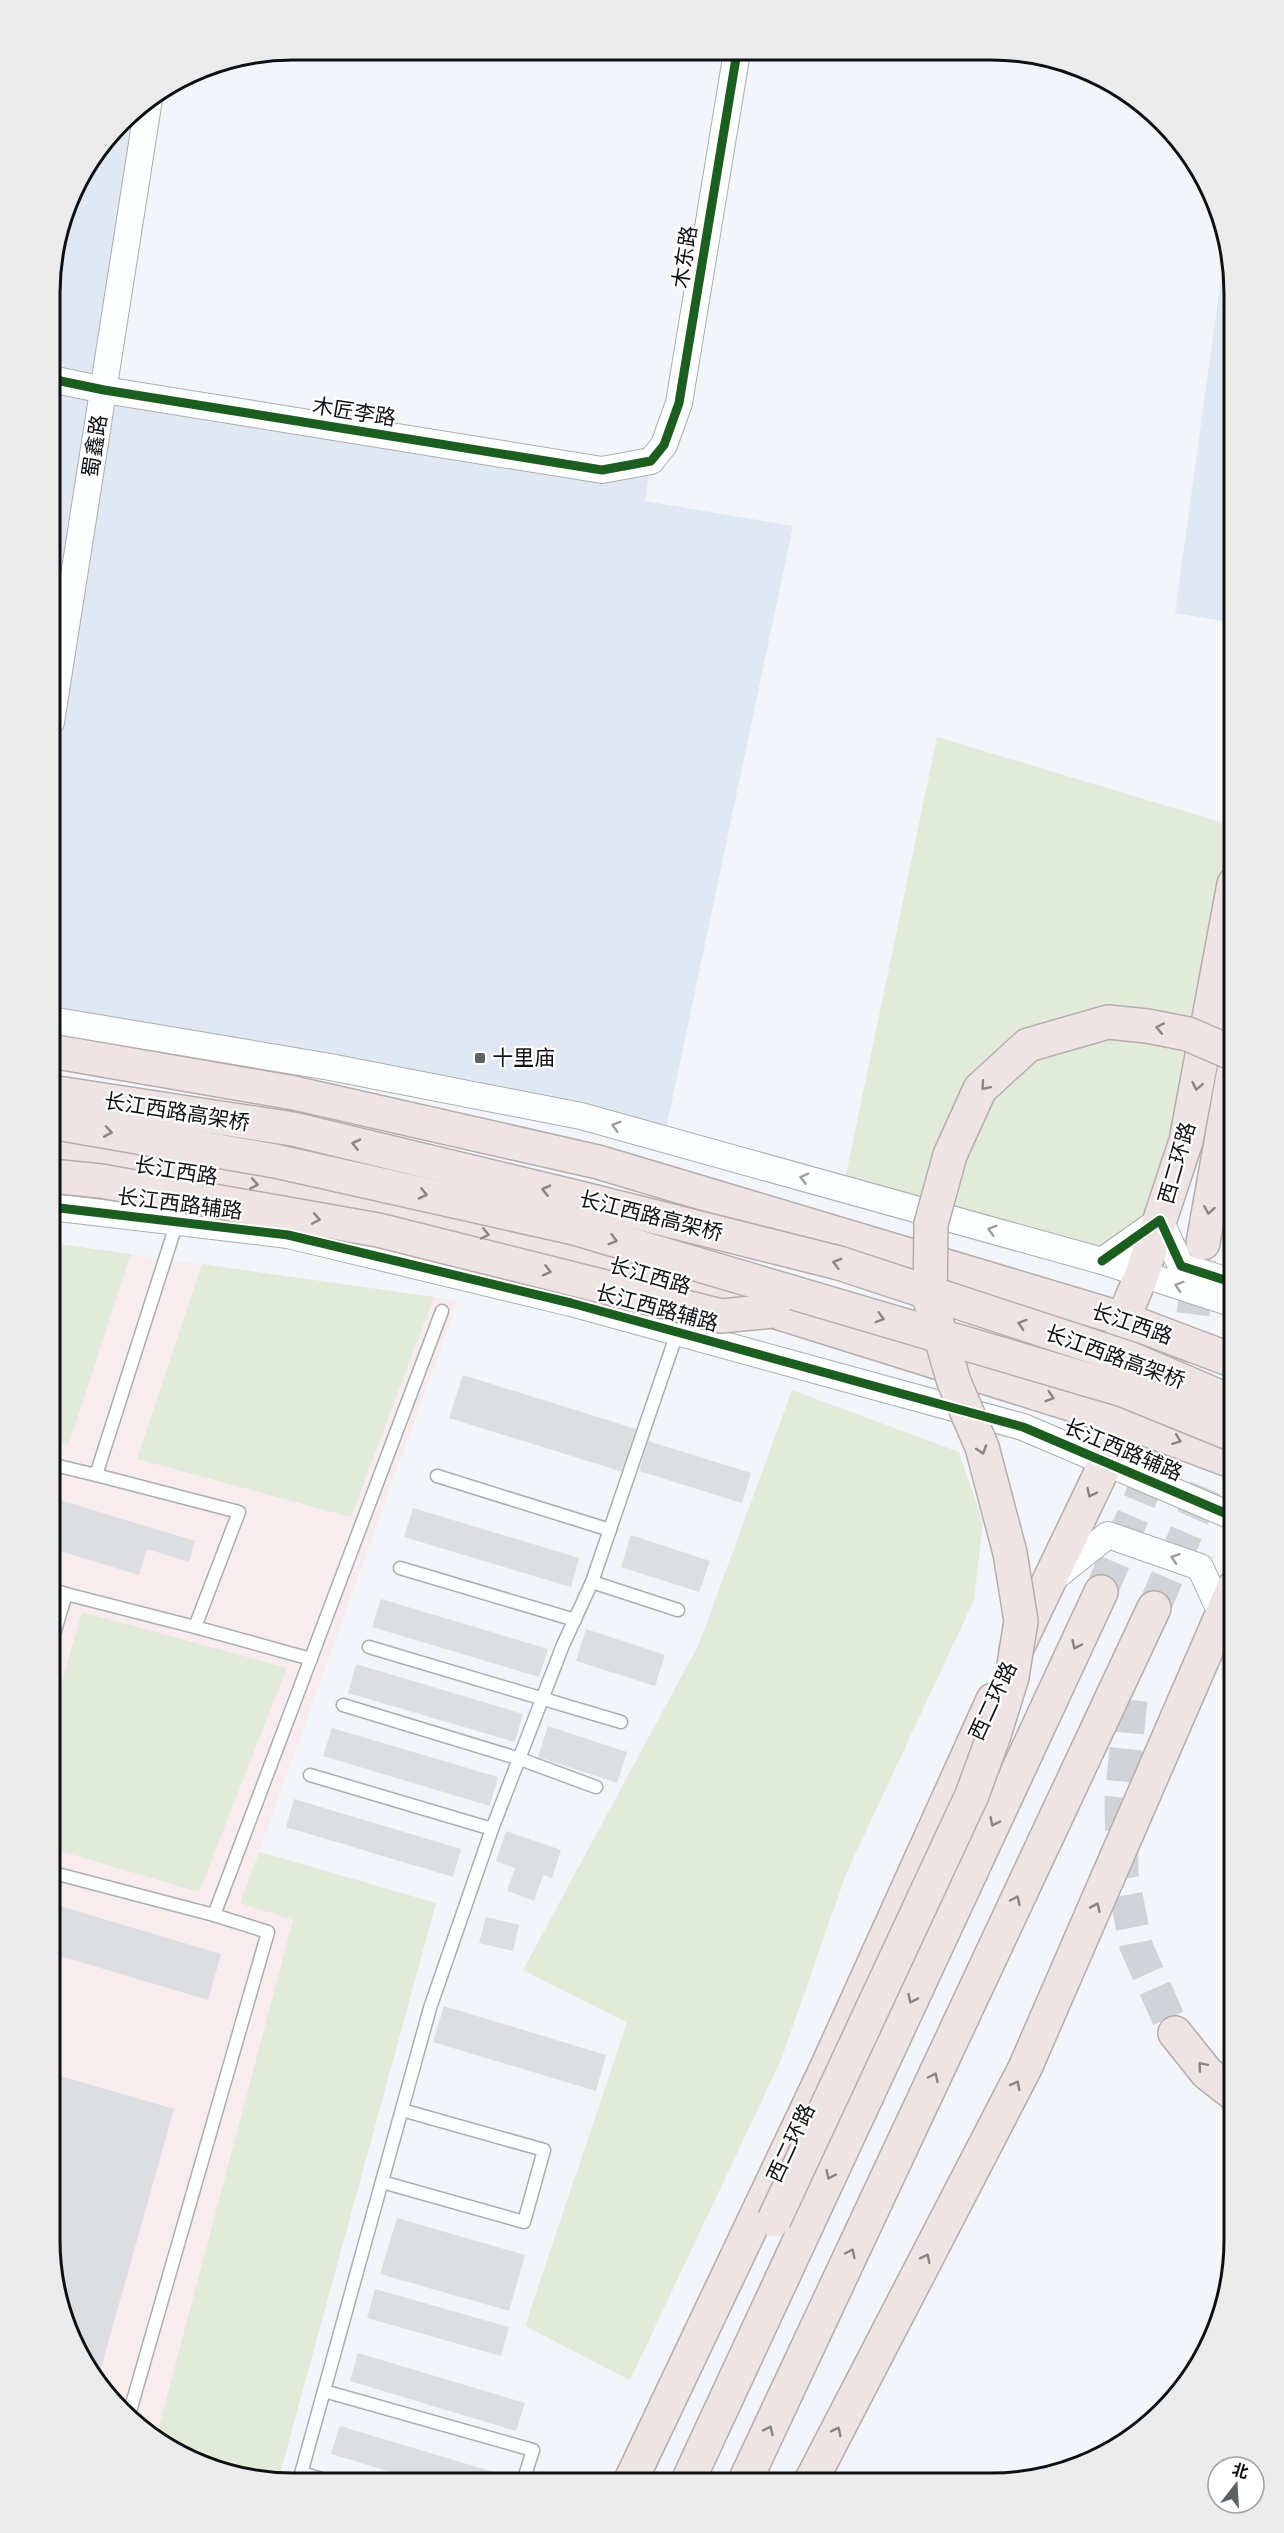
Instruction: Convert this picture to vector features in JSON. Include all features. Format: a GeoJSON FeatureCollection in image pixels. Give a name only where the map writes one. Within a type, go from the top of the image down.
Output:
{"type":"FeatureCollection","features":[{"type":"Feature","properties":{"kind":"highway","name":"西二环路"},"geometry":{"type":"LineString","coordinates":[[634,2473],[827,2067],[1002,1679],[1106,1462],[1122,1420],[1123,1318],[1142,1274],[1186,1141],[1224,938]]}},
{"type":"Feature","properties":{"kind":"highway"},"geometry":{"type":"LineString","coordinates":[[651,2473],[774,2220],[972,1795],[1012,1677],[1021,1621],[1010,1553],[982,1447],[954,1382],[930,1300],[931,1224],[950,1155],[981,1089],[1028,1045],[1108,1022],[1147,1026],[1188,1034],[1224,1050]]}},
{"type":"Feature","properties":{"kind":"highway"},"geometry":{"type":"LineString","coordinates":[[60,1036],[326,1080],[589,1141],[778,1216]]}},
{"type":"Feature","properties":{"kind":"highway","name":"长江西路"},"geometry":{"type":"LineString","coordinates":[[60,1053],[329,1101],[598,1162],[1123,1318],[1224,1357]]}},
{"type":"Feature","properties":{"kind":"highway","name":"长江西路高架桥"},"geometry":{"type":"LineString","coordinates":[[60,1093],[293,1129],[839,1263],[1131,1359],[1224,1399]]}},
{"type":"Feature","properties":{"kind":"highway","name":"长江西路高架桥"},"geometry":{"type":"LineString","coordinates":[[60,1124],[275,1161],[574,1228],[1123,1389],[1224,1431]]}},
{"type":"Feature","properties":{"kind":"highway","name":"西二环路"},"geometry":{"type":"LineString","coordinates":[[1203,1243],[1224,1126]]}},
{"type":"Feature","properties":{"kind":"highway","name":"长江西路"},"geometry":{"type":"LineString","coordinates":[[60,1153],[260,1185],[577,1254],[773,1311],[1122,1420],[1224,1458]]}},
{"type":"Feature","properties":{"kind":"highway"},"geometry":{"type":"LineString","coordinates":[[60,1177],[101,1181],[378,1230],[722,1316],[773,1311]]}},
{"type":"Feature","properties":{"kind":"highway"},"geometry":{"type":"LineString","coordinates":[[692,2473],[1101,1592]]}},
{"type":"Feature","properties":{"kind":"highway"},"geometry":{"type":"LineString","coordinates":[[749,2473],[1154,1608]]}},
{"type":"Feature","properties":{"kind":"highway"},"geometry":{"type":"LineString","coordinates":[[815,2473],[1025,2068],[1224,1610]]}},
{"type":"Feature","properties":{"kind":"highway"},"geometry":{"type":"LineString","coordinates":[[1131,1700],[1140,1637]]}},
{"type":"Feature","properties":{"kind":"highway"},"geometry":{"type":"LineString","coordinates":[[1175,2033],[1207,2073],[1224,2086]]}},
{"type":"Feature","properties":{"kind":"street","name":"木东路"},"geometry":{"type":"LineString","coordinates":[[651,460],[664,445],[679,403],[736,60]]}},
{"type":"Feature","properties":{"kind":"street","name":"蜀鑫路"},"geometry":{"type":"LineString","coordinates":[[60,666],[148,110]]}},
{"type":"Feature","properties":{"kind":"street","name":"木匠李路"},"geometry":{"type":"LineString","coordinates":[[60,381],[104,390],[602,470],[651,460]]}},
{"type":"Feature","properties":{"kind":"street"},"geometry":{"type":"LineString","coordinates":[[60,1022],[330,1067],[581,1116],[1102,1261],[1224,1301]]}},
{"type":"Feature","properties":{"kind":"street","name":"长江西路辅路"},"geometry":{"type":"LineString","coordinates":[[60,1208],[288,1236],[571,1303],[1023,1427],[1224,1512]]}},
{"type":"Feature","properties":{"kind":"street"},"geometry":{"type":"LineString","coordinates":[[1102,1261],[1160,1220],[1181,1266],[1224,1279]]}},
{"type":"Feature","properties":{"kind":"street"},"geometry":{"type":"LineString","coordinates":[[1049,1582],[1108,1535],[1200,1567],[1224,1596]]}},
{"type":"Feature","properties":{"kind":"lane"},"geometry":{"type":"LineString","coordinates":[[96,1475],[177,1222]]}},
{"type":"Feature","properties":{"kind":"lane"},"geometry":{"type":"LineString","coordinates":[[214,1915],[442,1311]]}},
{"type":"Feature","properties":{"kind":"lane"},"geometry":{"type":"LineString","coordinates":[[301,2473],[430,2008],[492,1829],[543,1698],[592,1582],[677,1333]]}},
{"type":"Feature","properties":{"kind":"lane"},"geometry":{"type":"LineString","coordinates":[[60,1466],[239,1512],[195,1627]]}},
{"type":"Feature","properties":{"kind":"lane"},"geometry":{"type":"LineString","coordinates":[[437,1476],[610,1530]]}},
{"type":"Feature","properties":{"kind":"lane"},"geometry":{"type":"LineString","coordinates":[[400,1568],[575,1620]]}},
{"type":"Feature","properties":{"kind":"lane"},"geometry":{"type":"LineString","coordinates":[[592,1582],[678,1610]]}},
{"type":"Feature","properties":{"kind":"lane"},"geometry":{"type":"LineString","coordinates":[[60,1592],[311,1659]]}},
{"type":"Feature","properties":{"kind":"lane"},"geometry":{"type":"LineString","coordinates":[[60,1614],[66,1594]]}},
{"type":"Feature","properties":{"kind":"lane"},"geometry":{"type":"LineString","coordinates":[[369,1647],[621,1722]]}},
{"type":"Feature","properties":{"kind":"lane"},"geometry":{"type":"LineString","coordinates":[[343,1705],[520,1759],[596,1787]]}},
{"type":"Feature","properties":{"kind":"lane"},"geometry":{"type":"LineString","coordinates":[[310,1775],[492,1829]]}},
{"type":"Feature","properties":{"kind":"lane"},"geometry":{"type":"LineString","coordinates":[[60,1875],[214,1915],[268,1932],[131,2408]]}},
{"type":"Feature","properties":{"kind":"lane"},"geometry":{"type":"LineString","coordinates":[[382,2182],[525,2222],[543,2150],[402,2110]]}},
{"type":"Feature","properties":{"kind":"lane"},"geometry":{"type":"LineString","coordinates":[[324,2391],[533,2450],[526,2473]]}},
{"type":"Feature","properties":{"kind":"shaded area"},"geometry":{"type":"Polygon","coordinates":[[[147,111],[104,390],[602,470],[651,461],[645,501],[793,526],[664,1139],[60,1022],[60,278],[64,247],[72,218],[91,176],[118,139],[147,111]]]}},
{"type":"Feature","properties":{"kind":"shaded area"},"geometry":{"type":"Polygon","coordinates":[[[1223,267],[1224,621],[1175,613],[1223,267]]]}},
{"type":"Feature","properties":{"kind":"shaded area"},"geometry":{"type":"Polygon","coordinates":[[[60,1244],[458,1301],[259,1851],[436,1903],[280,2473],[247,2469],[218,2461],[163,2434],[128,2405],[108,2382],[91,2357],[72,2315],[62,2271],[60,2255],[60,1244]]]}},
{"type":"Feature","properties":{"kind":"green space"},"geometry":{"type":"Polygon","coordinates":[[[937,737],[1224,823],[1224,929],[1160,1220],[1102,1261],[843,1189],[937,737]]]}},
{"type":"Feature","properties":{"kind":"green space"},"geometry":{"type":"Polygon","coordinates":[[[60,1244],[131,1254],[69,1444],[60,1443],[60,1244]]]}},
{"type":"Feature","properties":{"kind":"green space"},"geometry":{"type":"Polygon","coordinates":[[[202,1264],[434,1297],[351,1517],[137,1459],[202,1264]]]}},
{"type":"Feature","properties":{"kind":"green space"},"geometry":{"type":"Polygon","coordinates":[[[792,1390],[959,1452],[983,1522],[974,1600],[846,1874],[781,2060],[630,2380],[525,2326],[627,2022],[523,1970],[699,1644],[792,1390]]]}},
{"type":"Feature","properties":{"kind":"green space"},"geometry":{"type":"Polygon","coordinates":[[[82,1612],[287,1668],[199,1892],[60,1851],[60,1688],[82,1612]]]}},
{"type":"Feature","properties":{"kind":"green space"},"geometry":{"type":"Polygon","coordinates":[[[259,1852],[436,1903],[280,2473],[247,2469],[218,2461],[176,2442],[158,2430],[293,1920],[240,1903],[259,1852]]]}},
{"type":"Feature","properties":{"kind":"building"},"geometry":{"type":"Polygon","coordinates":[[[463,1375],[636,1429],[623,1472],[449,1418],[463,1375]]]}},
{"type":"Feature","properties":{"kind":"building"},"geometry":{"type":"Polygon","coordinates":[[[648,1441],[751,1473],[742,1503],[639,1471],[648,1441]]]}},
{"type":"Feature","properties":{"kind":"building"},"geometry":{"type":"Polygon","coordinates":[[[60,1500],[195,1541],[189,1562],[147,1549],[139,1575],[60,1551],[60,1500]]]}},
{"type":"Feature","properties":{"kind":"building"},"geometry":{"type":"Polygon","coordinates":[[[413,1508],[579,1558],[571,1587],[404,1537],[413,1508]]]}},
{"type":"Feature","properties":{"kind":"building"},"geometry":{"type":"Polygon","coordinates":[[[631,1535],[710,1561],[699,1592],[621,1567],[631,1535]]]}},
{"type":"Feature","properties":{"kind":"building"},"geometry":{"type":"Polygon","coordinates":[[[381,1599],[548,1649],[539,1677],[372,1627],[381,1599]]]}},
{"type":"Feature","properties":{"kind":"building"},"geometry":{"type":"Polygon","coordinates":[[[586,1629],[665,1655],[655,1686],[576,1661],[586,1629]]]}},
{"type":"Feature","properties":{"kind":"building"},"geometry":{"type":"Polygon","coordinates":[[[356,1664],[523,1714],[515,1742],[348,1693],[356,1664]]]}},
{"type":"Feature","properties":{"kind":"building"},"geometry":{"type":"Polygon","coordinates":[[[548,1726],[627,1752],[617,1783],[538,1757],[548,1726]]]}},
{"type":"Feature","properties":{"kind":"building"},"geometry":{"type":"Polygon","coordinates":[[[332,1728],[498,1777],[490,1806],[323,1756],[332,1728]]]}},
{"type":"Feature","properties":{"kind":"building"},"geometry":{"type":"Polygon","coordinates":[[[294,1799],[461,1849],[453,1877],[286,1827],[294,1799]]]}},
{"type":"Feature","properties":{"kind":"building"},"geometry":{"type":"Polygon","coordinates":[[[506,1831],[561,1850],[552,1878],[543,1875],[534,1901],[507,1891],[515,1868],[496,1861],[506,1831]]]}},
{"type":"Feature","properties":{"kind":"building"},"geometry":{"type":"Polygon","coordinates":[[[60,1906],[221,1954],[208,2000],[60,1956],[60,1906]]]}},
{"type":"Feature","properties":{"kind":"building"},"geometry":{"type":"Polygon","coordinates":[[[486,1917],[519,1925],[513,1951],[479,1943],[486,1917]]]}},
{"type":"Feature","properties":{"kind":"building"},"geometry":{"type":"Polygon","coordinates":[[[444,2006],[606,2055],[596,2091],[433,2042],[444,2006]]]}},
{"type":"Feature","properties":{"kind":"building"},"geometry":{"type":"Polygon","coordinates":[[[60,2076],[174,2109],[100,2371],[72,2315],[64,2286],[60,2255],[60,2076]]]}},
{"type":"Feature","properties":{"kind":"building"},"geometry":{"type":"Polygon","coordinates":[[[397,2218],[525,2255],[509,2311],[380,2274],[397,2218]]]}},
{"type":"Feature","properties":{"kind":"building"},"geometry":{"type":"Polygon","coordinates":[[[375,2289],[509,2327],[501,2356],[367,2318],[375,2289]]]}},
{"type":"Feature","properties":{"kind":"building"},"geometry":{"type":"Polygon","coordinates":[[[358,2353],[525,2403],[516,2431],[350,2381],[358,2353]]]}},
{"type":"Feature","properties":{"kind":"building"},"geometry":{"type":"Polygon","coordinates":[[[340,2426],[497,2473],[394,2473],[331,2454],[340,2426]]]}},
{"type":"Feature","properties":{"kind":"tunnel"},"geometry":{"type":"LineString","coordinates":[[1101,1592],[1155,1464],[1186,1368],[1200,1259]]}},
{"type":"Feature","properties":{"kind":"tunnel"},"geometry":{"type":"LineString","coordinates":[[1154,1608],[1209,1480],[1224,1438]]}},
{"type":"Feature","properties":{"kind":"tunnel"},"geometry":{"type":"LineString","coordinates":[[1131,1700],[1121,1798],[1122,1874],[1136,1946],[1175,2033]]}},
{"type":"Feature","properties":{"kind":"cycle path"},"geometry":{"type":"LineString","coordinates":[[60,381],[104,390],[602,470],[651,461],[664,445],[679,403],[736,60]]}},
{"type":"Feature","properties":{"kind":"cycle path"},"geometry":{"type":"LineString","coordinates":[[60,1208],[288,1235],[571,1303],[1023,1427],[1224,1513]]}},
{"type":"Feature","properties":{"kind":"cycle path"},"geometry":{"type":"LineString","coordinates":[[1102,1261],[1160,1220],[1181,1266],[1224,1280]]}},
{"type":"Feature","properties":{"kind":"place","name":"十里庙"},"geometry":{"type":"Point","coordinates":[480,1058]}}]}
